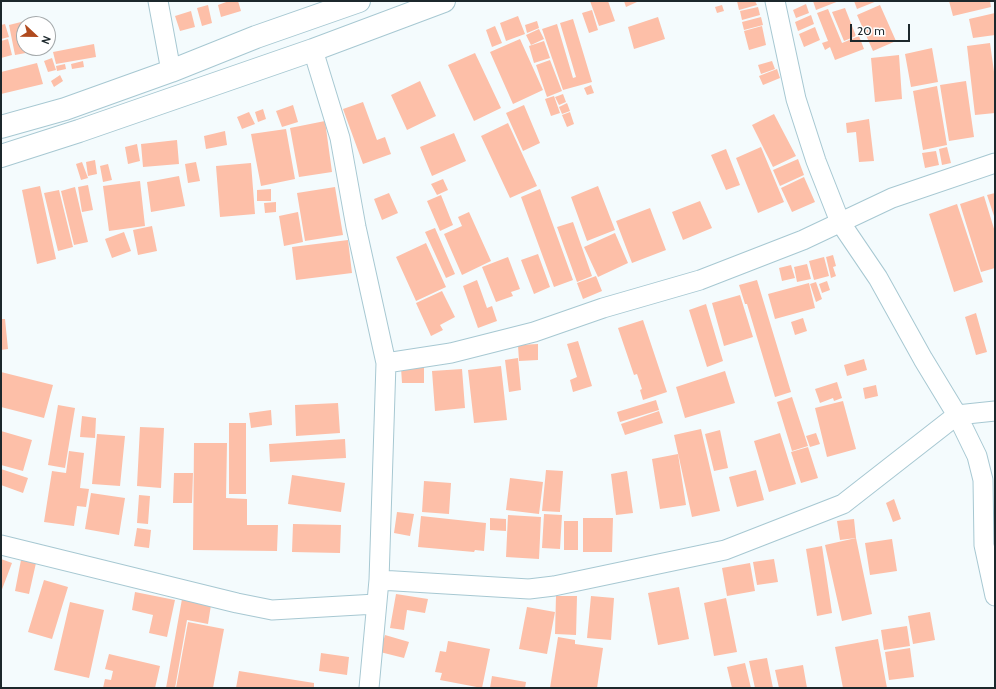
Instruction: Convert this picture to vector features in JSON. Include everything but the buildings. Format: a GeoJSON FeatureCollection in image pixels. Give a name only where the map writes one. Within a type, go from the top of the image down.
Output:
{"type":"FeatureCollection","features":[{"type":"Feature","properties":{"kind":"street"},"geometry":{"type":"LineString","coordinates":[[158,1],[171,71]]}},
{"type":"Feature","properties":{"kind":"street"},"geometry":{"type":"LineString","coordinates":[[1,127],[65,109],[171,71],[256,37],[359,1]]}},
{"type":"Feature","properties":{"kind":"street"},"geometry":{"type":"LineString","coordinates":[[1,156],[79,131],[313,50],[444,1]]}},
{"type":"Feature","properties":{"kind":"street"},"geometry":{"type":"LineString","coordinates":[[775,1],[796,99],[816,161],[840,222],[878,278],[923,359],[958,415],[977,456],[983,480],[995,596]]}},
{"type":"Feature","properties":{"kind":"street"},"geometry":{"type":"LineString","coordinates":[[313,50],[340,138],[356,227],[386,363],[379,580],[369,688]]}},
{"type":"Feature","properties":{"kind":"street"},"geometry":{"type":"LineString","coordinates":[[386,363],[451,353],[534,332],[603,308],[700,280],[803,240],[892,198],[995,163]]}},
{"type":"Feature","properties":{"kind":"street"},"geometry":{"type":"LineString","coordinates":[[379,580],[529,589],[554,586],[725,550],[843,504],[958,415],[995,411]]}},
{"type":"Feature","properties":{"kind":"street"},"geometry":{"type":"LineString","coordinates":[[1,545],[272,610],[376,604]]}}]}
